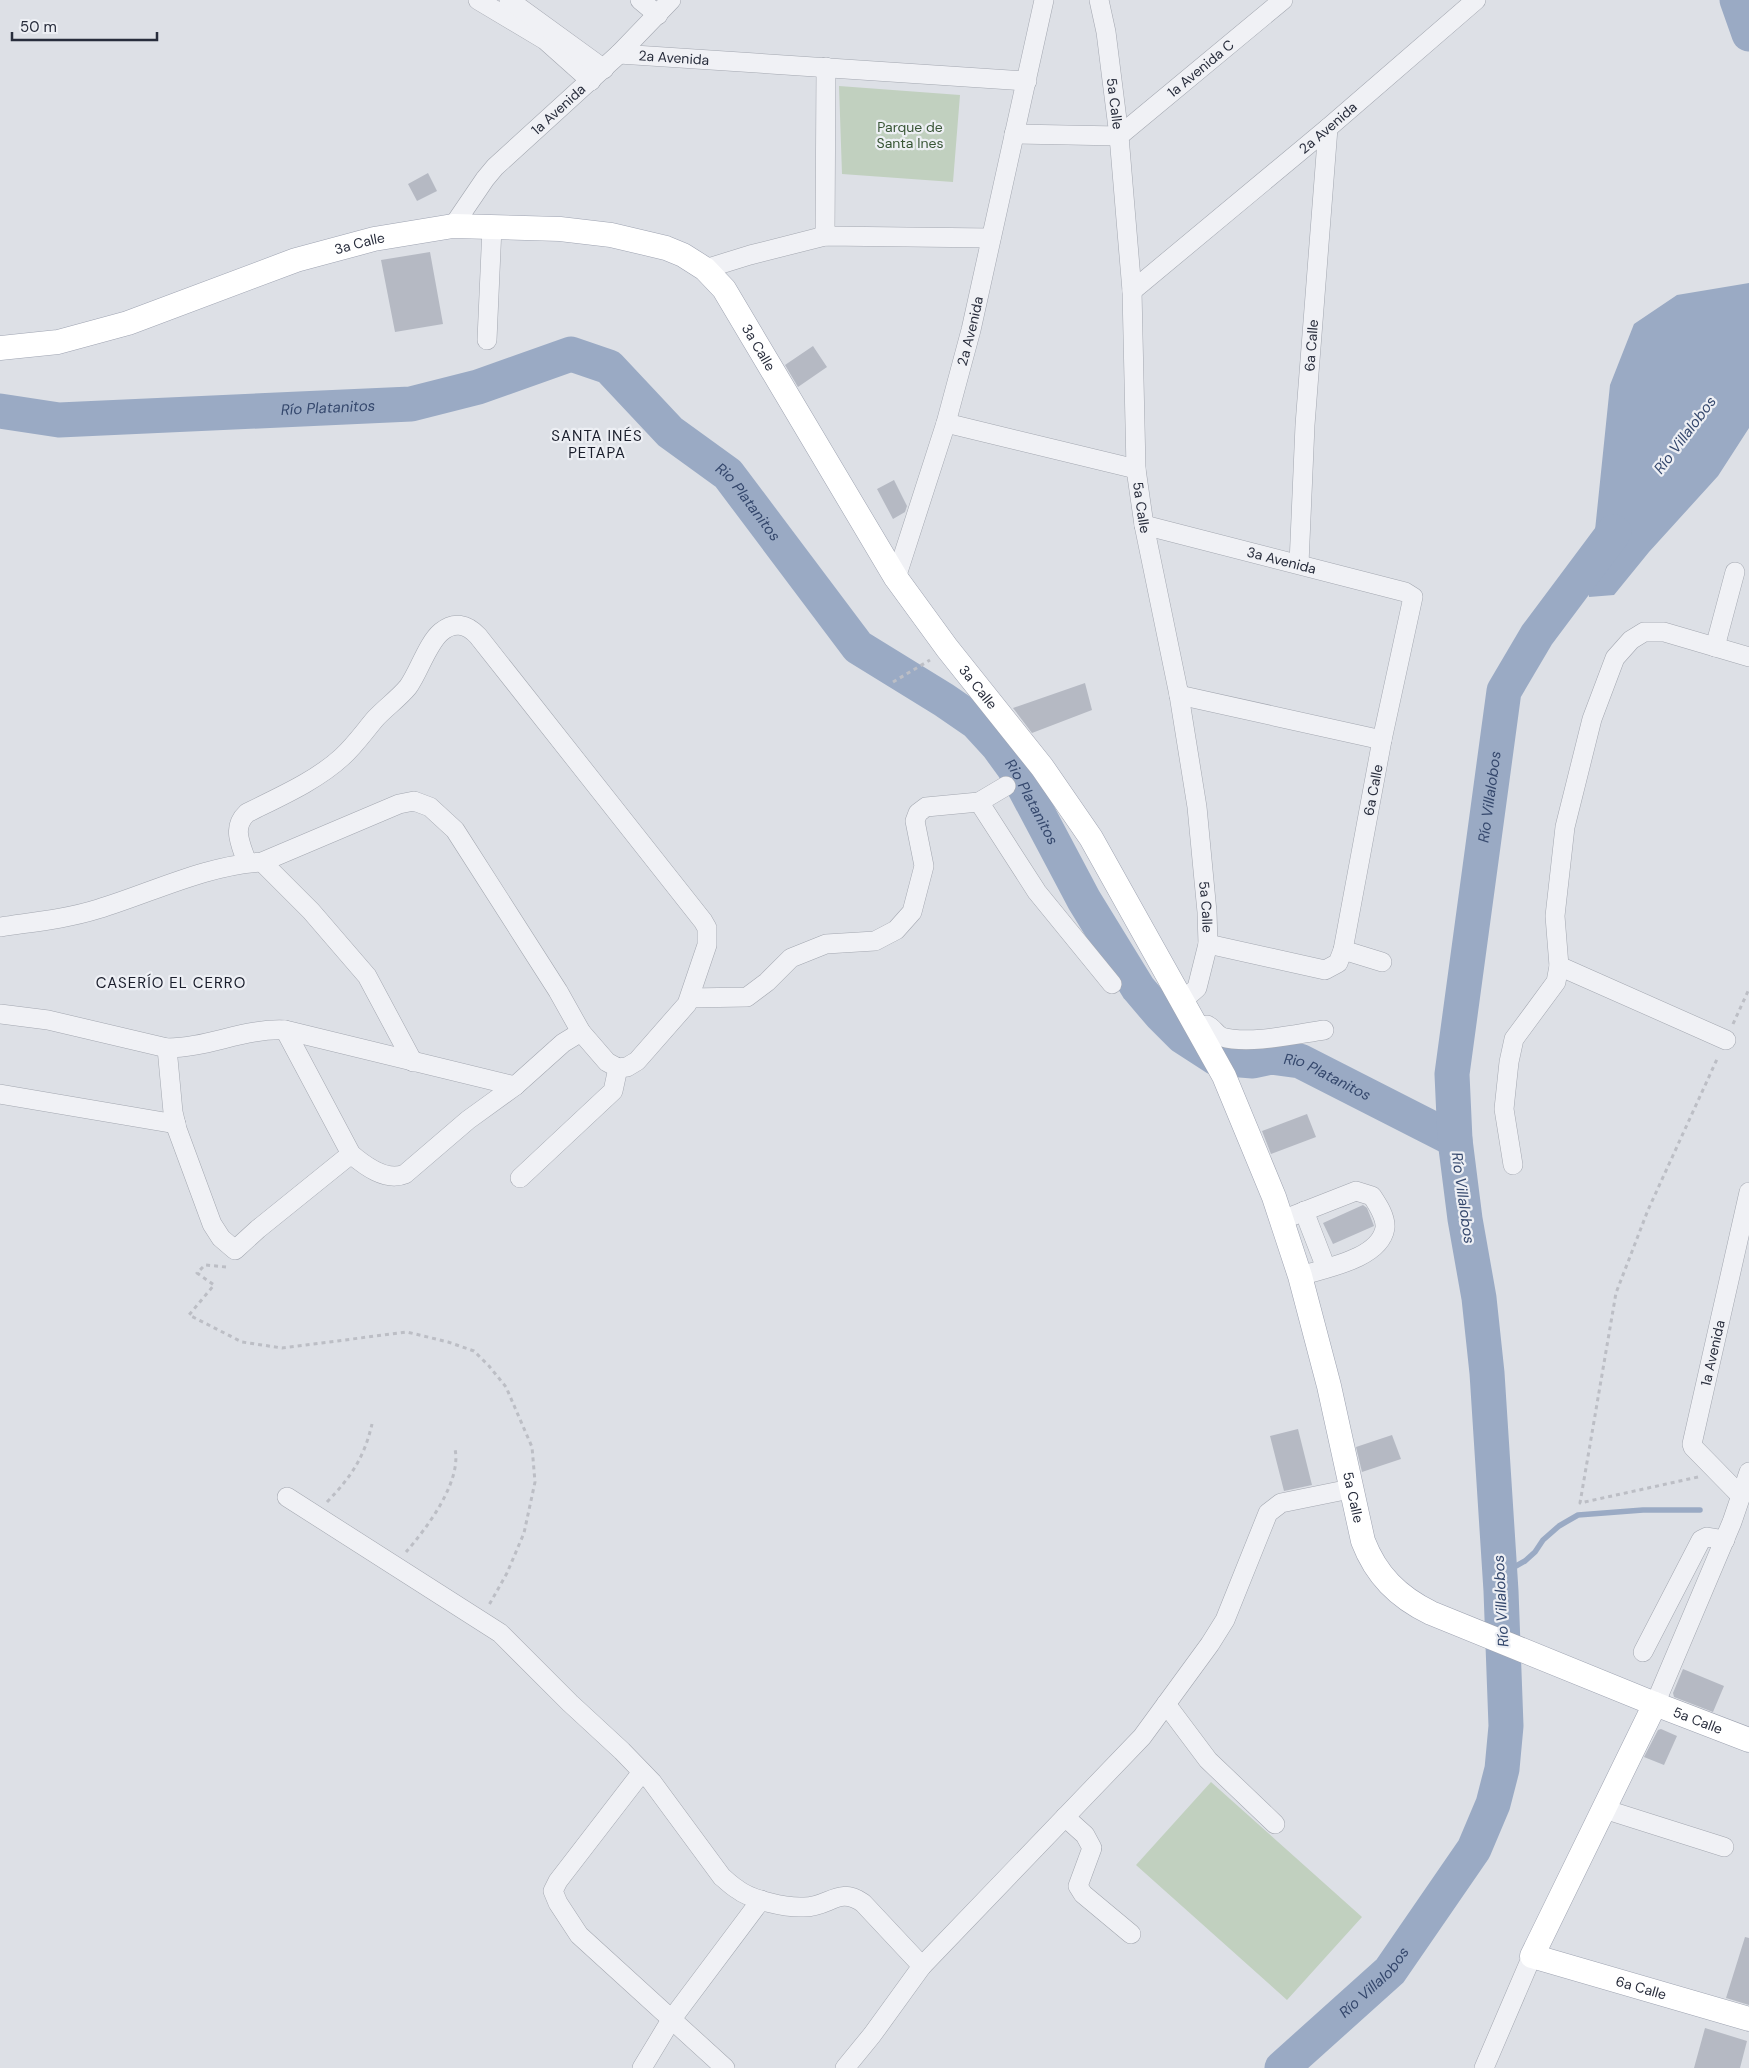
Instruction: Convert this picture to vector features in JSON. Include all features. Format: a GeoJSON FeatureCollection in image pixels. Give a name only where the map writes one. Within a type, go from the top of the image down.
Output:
{"type":"FeatureCollection","features":[{"type":"Feature","properties":{"kind":"main road","name":"3a Calle"},"geometry":{"type":"LineString","coordinates":[[3,348],[58,342],[128,323],[296,260],[374,239],[453,226],[560,229],[611,235],[666,248],[683,255],[705,269],[724,289],[896,578],[947,648],[1042,766],[1085,830],[1198,1032]]}},
{"type":"Feature","properties":{"kind":"main road","name":"5a Calle"},"geometry":{"type":"LineString","coordinates":[[1198,1032],[1224,1076],[1282,1220],[1300,1276],[1329,1386],[1350,1489],[1363,1541],[1370,1560],[1400,1595],[1414,1605],[1655,1704],[1749,1740]]}},
{"type":"Feature","properties":{"kind":"main road"},"geometry":{"type":"LineString","coordinates":[[1532,1956],[1655,1704]]}},
{"type":"Feature","properties":{"kind":"main road","name":"6a Calle"},"geometry":{"type":"LineString","coordinates":[[1532,1956],[1749,2019]]}},
{"type":"Feature","properties":{"kind":"street"},"geometry":{"type":"LineString","coordinates":[[478,0],[545,40],[597,75]]}},
{"type":"Feature","properties":{"kind":"street"},"geometry":{"type":"LineString","coordinates":[[509,0],[597,75]]}},
{"type":"Feature","properties":{"kind":"street"},"geometry":{"type":"LineString","coordinates":[[640,0],[658,15]]}},
{"type":"Feature","properties":{"kind":"street","name":"1a Avenida"},"geometry":{"type":"LineString","coordinates":[[453,226],[495,167],[620,54],[671,0]]}},
{"type":"Feature","properties":{"kind":"street","name":"2a Avenida"},"geometry":{"type":"LineString","coordinates":[[896,578],[946,423],[971,330],[1044,0]]}},
{"type":"Feature","properties":{"kind":"street","name":"5a Calle"},"geometry":{"type":"LineString","coordinates":[[1099,0],[1106,32],[1119,136],[1132,291],[1136,469],[1144,525],[1179,695],[1197,807],[1207,912],[1208,944],[1197,988],[1181,1002]]}},
{"type":"Feature","properties":{"kind":"street","name":"1a Avenida C"},"geometry":{"type":"LineString","coordinates":[[1119,136],[1283,0]]}},
{"type":"Feature","properties":{"kind":"street","name":"2a Avenida"},"geometry":{"type":"LineString","coordinates":[[1132,291],[1328,128],[1476,0]]}},
{"type":"Feature","properties":{"kind":"street","name":"2a Avenida"},"geometry":{"type":"LineString","coordinates":[[620,54],[1027,81]]}},
{"type":"Feature","properties":{"kind":"street"},"geometry":{"type":"LineString","coordinates":[[825,236],[826,67]]}},
{"type":"Feature","properties":{"kind":"street","name":"6a Calle"},"geometry":{"type":"LineString","coordinates":[[1299,564],[1305,425],[1328,128]]}},
{"type":"Feature","properties":{"kind":"street"},"geometry":{"type":"LineString","coordinates":[[1014,134],[1119,136]]}},
{"type":"Feature","properties":{"kind":"street"},"geometry":{"type":"LineString","coordinates":[[487,340],[492,227]]}},
{"type":"Feature","properties":{"kind":"street"},"geometry":{"type":"LineString","coordinates":[[705,269],[750,255],[825,236],[991,238]]}},
{"type":"Feature","properties":{"kind":"street"},"geometry":{"type":"LineString","coordinates":[[946,423],[1136,469]]}},
{"type":"Feature","properties":{"kind":"street","name":"3a Avenida"},"geometry":{"type":"LineString","coordinates":[[1144,525],[1405,592],[1413,597],[1412,604]]}},
{"type":"Feature","properties":{"kind":"street"},"geometry":{"type":"LineString","coordinates":[[1715,647],[1735,572]]}},
{"type":"Feature","properties":{"kind":"street","name":"6a Calle"},"geometry":{"type":"LineString","coordinates":[[1208,944],[1325,970],[1338,963],[1343,950],[1382,740],[1412,604]]}},
{"type":"Feature","properties":{"kind":"street"},"geometry":{"type":"LineString","coordinates":[[0,927],[76,916],[219,868],[254,862],[399,804],[414,801],[430,807],[455,830],[558,991],[581,1032],[607,1062],[618,1068],[627,1067],[637,1061],[688,1004],[708,945],[707,928],[703,920],[478,636],[462,625],[454,625],[440,632],[407,688],[375,719],[358,741],[341,758],[313,778],[247,813],[239,820],[238,832],[254,862],[311,911],[367,976],[413,1062]]}},
{"type":"Feature","properties":{"kind":"street"},"geometry":{"type":"LineString","coordinates":[[1513,1165],[1504,1109],[1509,1062],[1514,1039],[1556,982],[1559,966],[1555,916],[1565,827],[1592,719],[1615,658],[1631,640],[1644,632],[1664,632],[1749,656]]}},
{"type":"Feature","properties":{"kind":"street"},"geometry":{"type":"LineString","coordinates":[[1179,695],[1382,740]]}},
{"type":"Feature","properties":{"kind":"street"},"geometry":{"type":"LineString","coordinates":[[690,998],[747,997],[768,982],[791,958],[826,944],[875,941],[896,930],[912,912],[924,866],[916,821],[918,812],[926,807],[979,802],[1006,786]]}},
{"type":"Feature","properties":{"kind":"street"},"geometry":{"type":"LineString","coordinates":[[979,802],[1037,892],[1112,984]]}},
{"type":"Feature","properties":{"kind":"street"},"geometry":{"type":"LineString","coordinates":[[1343,950],[1382,962]]}},
{"type":"Feature","properties":{"kind":"street"},"geometry":{"type":"LineString","coordinates":[[1559,966],[1726,1040]]}},
{"type":"Feature","properties":{"kind":"street"},"geometry":{"type":"LineString","coordinates":[[0,1014],[48,1020],[167,1048],[185,1048],[258,1031],[285,1030],[515,1086]]}},
{"type":"Feature","properties":{"kind":"street"},"geometry":{"type":"LineString","coordinates":[[1198,1032],[1208,1025],[1212,1027],[1215,1034],[1252,1040],[1324,1030]]}},
{"type":"Feature","properties":{"kind":"street"},"geometry":{"type":"LineString","coordinates":[[285,1030],[351,1154],[368,1167],[382,1174],[398,1176],[405,1174],[468,1120],[515,1086],[563,1043],[581,1032]]}},
{"type":"Feature","properties":{"kind":"street"},"geometry":{"type":"LineString","coordinates":[[167,1048],[176,1124],[212,1224],[221,1238],[235,1250],[258,1229],[351,1154]]}},
{"type":"Feature","properties":{"kind":"street"},"geometry":{"type":"LineString","coordinates":[[520,1178],[613,1091],[618,1068]]}},
{"type":"Feature","properties":{"kind":"street"},"geometry":{"type":"LineString","coordinates":[[0,1094],[176,1124]]}},
{"type":"Feature","properties":{"kind":"street"},"geometry":{"type":"LineString","coordinates":[[1282,1220],[1356,1191],[1372,1196],[1382,1211],[1385,1227],[1380,1242],[1369,1251],[1347,1262],[1300,1276]]}},
{"type":"Feature","properties":{"kind":"street","name":"1a Avenida"},"geometry":{"type":"LineString","coordinates":[[1741,1496],[1693,1447],[1692,1440],[1749,1192]]}},
{"type":"Feature","properties":{"kind":"street"},"geometry":{"type":"LineString","coordinates":[[1304,1211],[1326,1268]]}},
{"type":"Feature","properties":{"kind":"street"},"geometry":{"type":"LineString","coordinates":[[1655,1704],[1725,1540],[1741,1524],[1741,1496],[1749,1472]]}},
{"type":"Feature","properties":{"kind":"street"},"geometry":{"type":"LineString","coordinates":[[845,2068],[872,2035],[922,1966],[1142,1737],[1210,1644],[1225,1620],[1268,1513],[1281,1503],[1350,1489]]}},
{"type":"Feature","properties":{"kind":"street"},"geometry":{"type":"LineString","coordinates":[[287,1498],[500,1633],[642,1772],[722,1876],[738,1890],[761,1900],[805,1908],[843,1896],[853,1896],[863,1903],[922,1966]]}},
{"type":"Feature","properties":{"kind":"street"},"geometry":{"type":"LineString","coordinates":[[1644,1652],[1701,1540],[1707,1537],[1725,1540]]}},
{"type":"Feature","properties":{"kind":"street"},"geometry":{"type":"LineString","coordinates":[[1675,1589],[1701,1597]]}},
{"type":"Feature","properties":{"kind":"street"},"geometry":{"type":"LineString","coordinates":[[1166,1704],[1208,1760],[1275,1824]]}},
{"type":"Feature","properties":{"kind":"street"},"geometry":{"type":"LineString","coordinates":[[642,1772],[558,1881],[553,1891],[558,1903],[579,1935],[725,2068]]}},
{"type":"Feature","properties":{"kind":"street"},"geometry":{"type":"LineString","coordinates":[[1604,1809],[1724,1847]]}},
{"type":"Feature","properties":{"kind":"street"},"geometry":{"type":"LineString","coordinates":[[1065,1817],[1085,1835],[1092,1848],[1078,1886],[1082,1894],[1131,1934]]}},
{"type":"Feature","properties":{"kind":"street"},"geometry":{"type":"LineString","coordinates":[[642,2068],[671,2020],[761,1900]]}},
{"type":"Feature","properties":{"kind":"street"},"geometry":{"type":"LineString","coordinates":[[1484,2068],[1532,1956]]}},
{"type":"Feature","properties":{"kind":"path"},"geometry":{"type":"LineString","coordinates":[[895,681],[916,670]]}},
{"type":"Feature","properties":{"kind":"path"},"geometry":{"type":"LineString","coordinates":[[1718,1472],[1580,1503],[1616,1293],[1648,1210],[1749,989]]}},
{"type":"Feature","properties":{"kind":"path"},"geometry":{"type":"LineString","coordinates":[[235,1250],[237,1256],[233,1264],[226,1267],[204,1265],[197,1273],[214,1285],[189,1315],[242,1342],[282,1348],[407,1332],[448,1342],[474,1351],[506,1387],[532,1447],[534,1482],[524,1532],[507,1573],[480,1621]]}},
{"type":"Feature","properties":{"kind":"path"},"geometry":{"type":"LineString","coordinates":[[314,1515],[343,1485],[356,1468],[364,1452],[372,1424]]}},
{"type":"Feature","properties":{"kind":"path"},"geometry":{"type":"LineString","coordinates":[[392,1564],[421,1534],[444,1499],[457,1458],[456,1450]]}},
{"type":"Feature","properties":{"kind":"green space","name":"Parque de Santa Ines"},"geometry":{"type":"Polygon","coordinates":[[[839,86],[960,95],[953,182],[842,174],[839,86]]]}},
{"type":"Feature","properties":{"kind":"green space"},"geometry":{"type":"Polygon","coordinates":[[[1211,1782],[1362,1917],[1287,2000],[1136,1865],[1211,1782]]]}},
{"type":"Feature","properties":{"kind":"water"},"geometry":{"type":"Polygon","coordinates":[[[1749,283],[1749,428],[1718,476],[1649,552],[1614,595],[1589,597],[1586,570],[1594,540],[1610,385],[1634,324],[1677,295],[1749,283]]]}},
{"type":"Feature","properties":{"kind":"building"},"geometry":{"type":"Polygon","coordinates":[[[428,173],[437,191],[417,201],[408,184],[428,173]]]}},
{"type":"Feature","properties":{"kind":"building"},"geometry":{"type":"Polygon","coordinates":[[[430,252],[443,324],[395,332],[381,260],[430,252]]]}},
{"type":"Feature","properties":{"kind":"building"},"geometry":{"type":"Polygon","coordinates":[[[813,346],[827,367],[798,387],[785,365],[813,346]]]}},
{"type":"Feature","properties":{"kind":"building"},"geometry":{"type":"Polygon","coordinates":[[[894,480],[907,506],[905,512],[893,519],[877,489],[894,480]]]}},
{"type":"Feature","properties":{"kind":"building"},"geometry":{"type":"Polygon","coordinates":[[[1085,683],[1092,710],[1032,733],[1013,708],[1085,683]]]}},
{"type":"Feature","properties":{"kind":"building"},"geometry":{"type":"Polygon","coordinates":[[[1307,1114],[1316,1137],[1271,1154],[1262,1131],[1307,1114]]]}},
{"type":"Feature","properties":{"kind":"building"},"geometry":{"type":"Polygon","coordinates":[[[1363,1205],[1367,1208],[1374,1226],[1333,1244],[1323,1223],[1363,1205]]]}},
{"type":"Feature","properties":{"kind":"building"},"geometry":{"type":"Polygon","coordinates":[[[1298,1429],[1312,1485],[1284,1491],[1270,1436],[1298,1429]]]}},
{"type":"Feature","properties":{"kind":"building"},"geometry":{"type":"Polygon","coordinates":[[[1392,1435],[1401,1459],[1362,1472],[1356,1447],[1392,1435]]]}},
{"type":"Feature","properties":{"kind":"building"},"geometry":{"type":"Polygon","coordinates":[[[1683,1669],[1724,1686],[1713,1712],[1674,1697],[1673,1693],[1683,1669]]]}},
{"type":"Feature","properties":{"kind":"building"},"geometry":{"type":"Polygon","coordinates":[[[1661,1729],[1677,1736],[1664,1765],[1644,1757],[1658,1730],[1661,1729]]]}},
{"type":"Feature","properties":{"kind":"building"},"geometry":{"type":"Polygon","coordinates":[[[1745,1937],[1749,1938],[1749,2005],[1726,1998],[1745,1937]]]}},
{"type":"Feature","properties":{"kind":"building"},"geometry":{"type":"Polygon","coordinates":[[[1705,2028],[1747,2041],[1740,2068],[1694,2068],[1705,2028]]]}},
{"type":"Feature","properties":{"kind":"waterway","name":"Río Villalobos"},"geometry":{"type":"LineString","coordinates":[[1737,0],[1749,34]]}},
{"type":"Feature","properties":{"kind":"waterway","name":"Rio Platanitos"},"geometry":{"type":"LineString","coordinates":[[0,411],[59,420],[411,404],[478,387],[571,354],[609,367],[670,432],[728,474],[858,647],[976,722],[998,746],[1014,768],[1084,900],[1138,988],[1182,1036],[1216,1058],[1253,1061],[1271,1057],[1300,1061],[1455,1140]]}},
{"type":"Feature","properties":{"kind":"waterway","name":"Río Villalobos"},"geometry":{"type":"LineString","coordinates":[[1282,2068],[1390,1971],[1474,1849],[1493,1804],[1502,1769],[1506,1726],[1501,1591],[1487,1373],[1479,1298],[1465,1219],[1455,1140],[1452,1074],[1504,691],[1537,635],[1614,532]]}},
{"type":"Feature","properties":{"kind":"waterway"},"geometry":{"type":"LineString","coordinates":[[1500,1575],[1525,1561],[1535,1552],[1543,1540],[1559,1526],[1578,1515],[1643,1510],[1700,1510]]}},
{"type":"Feature","properties":{"kind":"district","name":"SANTA INÉS PETAPA"},"geometry":{"type":"Point","coordinates":[597,444]}},
{"type":"Feature","properties":{"kind":"district","name":"CASERÍO EL CERRO"},"geometry":{"type":"Point","coordinates":[171,983]}},
{"type":"Feature","properties":{"kind":"water label","name":"Río Platanitos"},"geometry":{"type":"Point","coordinates":[328,407]}}]}
